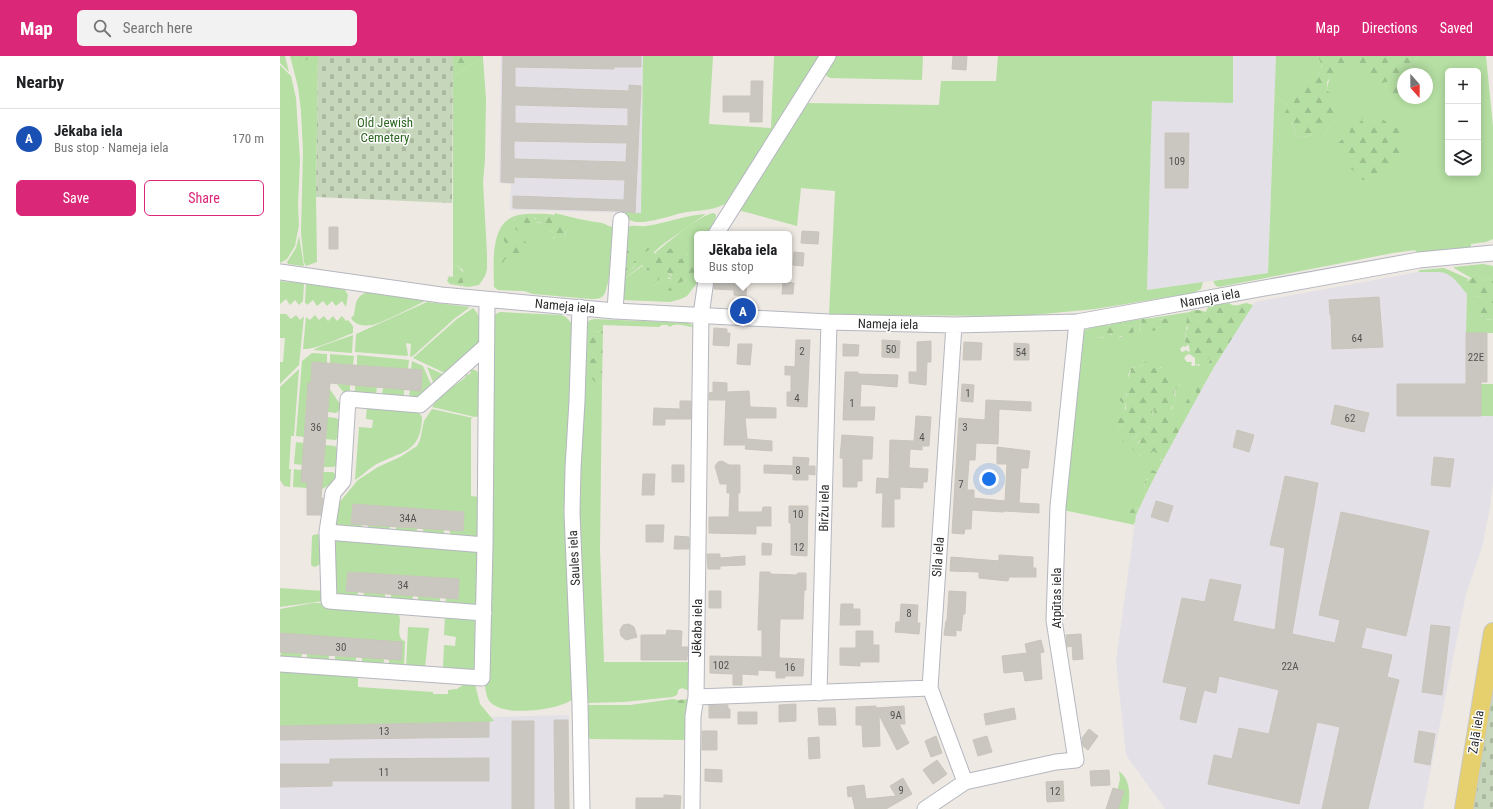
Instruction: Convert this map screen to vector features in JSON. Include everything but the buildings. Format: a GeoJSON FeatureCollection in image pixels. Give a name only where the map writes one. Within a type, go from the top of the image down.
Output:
{"type":"FeatureCollection","features":[{"type":"Feature","properties":{"kind":"main road","name":"Zaļā iela"},"geometry":{"type":"LineString","coordinates":[[1464,809],[1493,632]]}},
{"type":"Feature","properties":{"kind":"street"},"geometry":{"type":"LineString","coordinates":[[718,231],[828,56]]}},
{"type":"Feature","properties":{"kind":"street"},"geometry":{"type":"LineString","coordinates":[[615,311],[621,220]]}},
{"type":"Feature","properties":{"kind":"street","name":"Nameja iela"},"geometry":{"type":"LineString","coordinates":[[280,272],[441,295],[615,311],[829,322],[954,325],[1077,322],[1419,260],[1493,253]]}},
{"type":"Feature","properties":{"kind":"street","name":"Jēkaba iela"},"geometry":{"type":"LineString","coordinates":[[692,809],[694,716],[696,697],[702,315],[706,283]]}},
{"type":"Feature","properties":{"kind":"street"},"geometry":{"type":"LineString","coordinates":[[280,664],[482,678],[485,545],[487,300]]}},
{"type":"Feature","properties":{"kind":"street","name":"Saules iela"},"geometry":{"type":"LineString","coordinates":[[580,308],[572,513],[580,704],[582,809]]}},
{"type":"Feature","properties":{"kind":"street","name":"Biržu iela"},"geometry":{"type":"LineString","coordinates":[[819,693],[829,322]]}},
{"type":"Feature","properties":{"kind":"street","name":"Atpūtas iela"},"geometry":{"type":"LineString","coordinates":[[926,809],[965,782],[1056,762],[1076,760],[1054,620],[1058,506],[1077,322]]}},
{"type":"Feature","properties":{"kind":"street","name":"Sila iela"},"geometry":{"type":"LineString","coordinates":[[954,325],[930,688],[965,782]]}},
{"type":"Feature","properties":{"kind":"street"},"geometry":{"type":"LineString","coordinates":[[484,613],[329,601],[328,532],[333,493],[343,480],[348,399],[420,405],[486,346]]}},
{"type":"Feature","properties":{"kind":"street"},"geometry":{"type":"LineString","coordinates":[[328,532],[485,545]]}},
{"type":"Feature","properties":{"kind":"street"},"geometry":{"type":"LineString","coordinates":[[696,697],[930,688]]}},
{"type":"Feature","properties":{"kind":"shaded area"},"geometry":{"type":"Polygon","coordinates":[[[501,56],[643,56],[641,213],[629,213],[625,210],[625,213],[510,210],[511,184],[499,183],[501,56]]]}},
{"type":"Feature","properties":{"kind":"shaded area"},"geometry":{"type":"Polygon","coordinates":[[[1233,56],[1276,56],[1268,273],[1147,290],[1152,100],[1233,103],[1233,56]]]}},
{"type":"Feature","properties":{"kind":"shaded area"},"geometry":{"type":"Polygon","coordinates":[[[1418,272],[1446,272],[1453,277],[1467,294],[1466,384],[1397,384],[1397,416],[1493,416],[1493,481],[1490,508],[1482,547],[1466,594],[1423,809],[1165,809],[1126,755],[1116,661],[1136,515],[1169,448],[1212,370],[1255,302],[1418,272]]]}},
{"type":"Feature","properties":{"kind":"shaded area"},"geometry":{"type":"Polygon","coordinates":[[[569,715],[569,809],[280,809],[280,722],[569,715]]]}},
{"type":"Feature","properties":{"kind":"green space"},"geometry":{"type":"Polygon","coordinates":[[[280,56],[285,56],[289,72],[280,63],[280,56]]]}},
{"type":"Feature","properties":{"kind":"green space"},"geometry":{"type":"Polygon","coordinates":[[[290,56],[297,56],[296,65],[308,59],[310,56],[318,56],[316,197],[317,262],[306,266],[304,262],[301,233],[303,151],[301,111],[298,87],[290,56]]]}},
{"type":"Feature","properties":{"kind":"green space"},"geometry":{"type":"Polygon","coordinates":[[[297,56],[310,56],[308,59],[295,66],[297,56]]]}},
{"type":"Feature","properties":{"kind":"green space","name":"Old Jewish Cemetery"},"geometry":{"type":"Polygon","coordinates":[[[318,56],[453,56],[452,203],[316,197],[318,56]]]}},
{"type":"Feature","properties":{"kind":"green space"},"geometry":{"type":"Polygon","coordinates":[[[453,56],[483,56],[483,58],[453,76],[453,56]]]}},
{"type":"Feature","properties":{"kind":"green space"},"geometry":{"type":"Polygon","coordinates":[[[643,56],[713,56],[709,124],[771,128],[774,56],[821,56],[809,71],[725,204],[709,209],[639,222],[632,221],[627,217],[625,210],[629,210],[630,213],[641,213],[643,56]]]}},
{"type":"Feature","properties":{"kind":"green space"},"geometry":{"type":"Polygon","coordinates":[[[836,56],[923,56],[922,80],[830,78],[824,74],[836,56]]]}},
{"type":"Feature","properties":{"kind":"green space"},"geometry":{"type":"Polygon","coordinates":[[[998,56],[1233,56],[1233,103],[1152,101],[1147,290],[1203,282],[1201,289],[1192,294],[1095,309],[1022,316],[829,315],[835,191],[801,188],[797,226],[738,210],[805,103],[939,105],[941,81],[996,81],[998,56]]]}},
{"type":"Feature","properties":{"kind":"green space"},"geometry":{"type":"Polygon","coordinates":[[[1276,56],[1318,56],[1321,61],[1321,70],[1318,76],[1293,95],[1279,99],[1285,102],[1297,138],[1313,135],[1324,135],[1329,127],[1337,121],[1336,113],[1329,94],[1328,83],[1337,67],[1348,68],[1357,66],[1391,80],[1397,89],[1397,104],[1433,104],[1433,68],[1411,68],[1418,56],[1486,56],[1493,127],[1493,239],[1486,242],[1471,244],[1471,248],[1417,254],[1415,250],[1393,253],[1219,287],[1216,286],[1213,281],[1268,273],[1276,56]]]}},
{"type":"Feature","properties":{"kind":"green space"},"geometry":{"type":"Polygon","coordinates":[[[1318,56],[1418,56],[1411,68],[1397,68],[1397,97],[1395,97],[1390,90],[1391,81],[1381,83],[1378,75],[1373,78],[1361,77],[1357,67],[1337,68],[1327,82],[1328,92],[1338,96],[1338,121],[1329,127],[1324,135],[1313,135],[1297,138],[1292,122],[1282,118],[1287,109],[1285,102],[1279,99],[1288,94],[1293,95],[1300,89],[1303,76],[1318,76],[1321,70],[1318,56]]]}},
{"type":"Feature","properties":{"kind":"green space"},"geometry":{"type":"Polygon","coordinates":[[[483,58],[486,99],[483,182],[487,269],[485,276],[479,285],[468,287],[462,286],[463,270],[456,265],[453,266],[453,76],[483,58]]]}},
{"type":"Feature","properties":{"kind":"green space"},"geometry":{"type":"Polygon","coordinates":[[[280,65],[291,76],[296,98],[300,161],[298,204],[299,225],[295,246],[287,259],[280,263],[280,65]]]}},
{"type":"Feature","properties":{"kind":"green space"},"geometry":{"type":"Polygon","coordinates":[[[1360,113],[1360,116],[1364,117],[1361,120],[1365,124],[1378,118],[1384,120],[1390,126],[1398,128],[1399,130],[1399,143],[1402,152],[1401,158],[1390,165],[1385,173],[1378,178],[1373,175],[1368,179],[1362,180],[1360,174],[1356,173],[1345,164],[1349,157],[1344,156],[1340,150],[1343,145],[1338,143],[1350,133],[1349,128],[1353,121],[1353,114],[1360,113]]]}},
{"type":"Feature","properties":{"kind":"green space"},"geometry":{"type":"Polygon","coordinates":[[[556,213],[564,217],[562,226],[566,229],[565,238],[567,243],[559,248],[556,246],[556,242],[554,243],[552,241],[555,236],[554,234],[543,227],[543,223],[537,222],[531,230],[525,232],[518,231],[513,228],[511,224],[516,217],[519,217],[520,215],[528,217],[530,215],[536,219],[537,217],[544,219],[549,214],[554,215],[556,213]]]}},
{"type":"Feature","properties":{"kind":"green space"},"geometry":{"type":"Polygon","coordinates":[[[714,213],[716,215],[709,231],[694,231],[694,283],[697,283],[687,296],[670,302],[623,300],[620,282],[642,266],[645,270],[652,271],[654,275],[649,280],[651,284],[655,286],[660,272],[666,272],[672,276],[672,279],[669,277],[662,283],[679,282],[687,279],[689,275],[688,254],[682,259],[668,250],[657,254],[655,253],[701,218],[714,213]]]}},
{"type":"Feature","properties":{"kind":"green space"},"geometry":{"type":"Polygon","coordinates":[[[527,214],[549,214],[544,219],[519,217],[514,219],[513,222],[543,223],[547,229],[555,234],[553,238],[556,241],[565,240],[566,231],[562,226],[559,214],[614,227],[610,274],[608,284],[602,297],[591,299],[533,294],[524,291],[498,290],[494,287],[495,247],[501,228],[507,221],[515,216],[527,214]]]}},
{"type":"Feature","properties":{"kind":"green space"},"geometry":{"type":"Polygon","coordinates":[[[706,214],[662,245],[641,264],[642,265],[625,278],[621,271],[633,268],[636,263],[632,256],[635,256],[643,247],[638,246],[630,250],[626,249],[628,227],[646,226],[706,214]]]}},
{"type":"Feature","properties":{"kind":"green space"},"geometry":{"type":"Polygon","coordinates":[[[515,233],[516,235],[519,233],[522,240],[526,242],[523,254],[518,259],[514,257],[512,262],[505,259],[503,263],[501,262],[500,257],[497,256],[498,247],[501,246],[504,248],[507,244],[504,241],[504,238],[515,233]]]}},
{"type":"Feature","properties":{"kind":"green space"},"geometry":{"type":"Polygon","coordinates":[[[299,236],[304,266],[288,264],[287,262],[296,248],[299,236]]]}},
{"type":"Feature","properties":{"kind":"green space"},"geometry":{"type":"Polygon","coordinates":[[[633,244],[640,247],[649,244],[651,248],[646,252],[642,251],[638,256],[633,256],[636,262],[634,266],[624,270],[626,249],[630,250],[630,247],[633,244]]]}},
{"type":"Feature","properties":{"kind":"green space"},"geometry":{"type":"Polygon","coordinates":[[[671,248],[675,249],[677,255],[680,255],[680,259],[685,255],[691,255],[693,257],[694,265],[694,272],[690,278],[678,283],[677,288],[670,291],[663,288],[662,283],[666,278],[672,279],[672,275],[666,272],[660,272],[661,277],[656,282],[656,286],[650,284],[647,279],[649,276],[653,275],[652,271],[645,270],[641,264],[643,258],[649,257],[650,254],[657,254],[661,250],[668,250],[671,248]]]}},
{"type":"Feature","properties":{"kind":"green space"},"geometry":{"type":"Polygon","coordinates":[[[1483,264],[1493,266],[1493,278],[1484,279],[1481,282],[1454,268],[1454,267],[1483,264]]]}},
{"type":"Feature","properties":{"kind":"green space"},"geometry":{"type":"Polygon","coordinates":[[[456,265],[464,275],[462,286],[450,284],[447,281],[449,276],[453,277],[453,266],[456,265]]]}},
{"type":"Feature","properties":{"kind":"green space"},"geometry":{"type":"Polygon","coordinates":[[[1444,268],[1469,279],[1467,280],[1475,297],[1480,296],[1482,298],[1481,316],[1487,320],[1493,319],[1493,333],[1466,333],[1467,294],[1451,276],[1442,272],[1418,272],[1420,270],[1444,268]]]}},
{"type":"Feature","properties":{"kind":"green space"},"geometry":{"type":"Polygon","coordinates":[[[1472,278],[1477,278],[1481,282],[1484,279],[1493,278],[1493,319],[1483,320],[1478,307],[1481,304],[1480,300],[1482,298],[1480,296],[1470,296],[1467,291],[1465,286],[1472,278]]]}},
{"type":"Feature","properties":{"kind":"green space"},"geometry":{"type":"Polygon","coordinates":[[[280,281],[304,283],[303,301],[299,305],[295,300],[290,305],[286,299],[280,304],[280,281]]]}},
{"type":"Feature","properties":{"kind":"green space"},"geometry":{"type":"Polygon","coordinates":[[[306,283],[344,288],[348,295],[346,307],[342,301],[336,306],[332,301],[327,306],[323,301],[317,306],[313,300],[307,305],[305,302],[306,283]]]}},
{"type":"Feature","properties":{"kind":"green space"},"geometry":{"type":"Polygon","coordinates":[[[368,292],[424,301],[376,324],[360,325],[355,323],[351,318],[354,315],[358,298],[368,292]]]}},
{"type":"Feature","properties":{"kind":"green space"},"geometry":{"type":"Polygon","coordinates":[[[427,302],[470,307],[454,319],[413,356],[410,357],[411,344],[407,343],[407,356],[355,352],[356,334],[427,302]]]}},
{"type":"Feature","properties":{"kind":"green space"},"geometry":{"type":"Polygon","coordinates":[[[1229,303],[1235,305],[1246,303],[1253,305],[1214,367],[1208,367],[1211,359],[1209,358],[1203,365],[1195,364],[1195,358],[1191,355],[1188,343],[1185,342],[1186,331],[1188,328],[1186,323],[1187,315],[1193,310],[1206,312],[1212,305],[1229,303]]]}},
{"type":"Feature","properties":{"kind":"green space"},"geometry":{"type":"Polygon","coordinates":[[[473,308],[480,320],[480,344],[447,374],[413,358],[457,319],[473,308]]]}},
{"type":"Feature","properties":{"kind":"green space"},"geometry":{"type":"Polygon","coordinates":[[[500,312],[561,315],[566,317],[573,325],[573,699],[566,703],[546,709],[522,711],[501,708],[494,705],[488,699],[485,686],[494,315],[500,312]]]}},
{"type":"Feature","properties":{"kind":"green space"},"geometry":{"type":"Polygon","coordinates":[[[1190,312],[1187,315],[1185,335],[1185,342],[1189,344],[1180,349],[1182,352],[1187,350],[1188,352],[1190,351],[1191,355],[1188,354],[1184,358],[1187,362],[1192,362],[1191,365],[1195,366],[1195,364],[1199,366],[1209,358],[1211,359],[1208,367],[1214,367],[1204,385],[1201,384],[1196,389],[1196,395],[1187,398],[1186,409],[1182,413],[1174,413],[1171,415],[1171,410],[1176,400],[1175,388],[1180,384],[1161,367],[1156,370],[1149,364],[1144,364],[1138,368],[1132,367],[1128,376],[1126,398],[1122,399],[1122,401],[1126,401],[1124,418],[1121,418],[1119,424],[1123,425],[1117,430],[1125,441],[1134,439],[1147,426],[1151,420],[1153,406],[1156,416],[1147,428],[1147,433],[1137,444],[1135,451],[1140,456],[1143,453],[1155,451],[1159,454],[1160,460],[1163,460],[1157,472],[1155,471],[1145,481],[1144,489],[1146,490],[1144,493],[1146,494],[1139,509],[1137,508],[1130,518],[1135,525],[1063,510],[1084,330],[1094,327],[1092,329],[1097,337],[1103,338],[1110,334],[1116,338],[1130,335],[1136,330],[1134,327],[1135,324],[1131,327],[1123,325],[1121,322],[1142,319],[1139,326],[1140,331],[1155,329],[1158,327],[1165,328],[1172,325],[1172,319],[1155,320],[1152,318],[1190,312]]]}},
{"type":"Feature","properties":{"kind":"green space"},"geometry":{"type":"Polygon","coordinates":[[[280,314],[286,314],[291,319],[296,315],[300,320],[304,316],[299,365],[280,384],[280,362],[283,362],[285,338],[280,338],[280,314]]]}},
{"type":"Feature","properties":{"kind":"green space"},"geometry":{"type":"Polygon","coordinates":[[[315,315],[319,320],[324,316],[328,321],[333,316],[337,321],[342,316],[353,326],[353,333],[321,346],[303,349],[306,317],[310,320],[315,315]]]}},
{"type":"Feature","properties":{"kind":"green space"},"geometry":{"type":"Polygon","coordinates":[[[1152,318],[1158,320],[1168,318],[1174,319],[1170,331],[1167,332],[1164,327],[1158,327],[1154,331],[1147,329],[1146,331],[1141,332],[1139,326],[1142,319],[1152,318]]]}},
{"type":"Feature","properties":{"kind":"green space"},"geometry":{"type":"Polygon","coordinates":[[[590,320],[689,323],[695,327],[679,325],[673,325],[670,327],[667,325],[662,325],[659,327],[603,325],[603,331],[595,332],[593,339],[586,349],[588,352],[595,354],[596,359],[593,359],[587,366],[587,371],[598,384],[602,383],[600,549],[604,662],[691,662],[689,691],[682,688],[672,697],[624,702],[587,703],[576,545],[585,325],[590,320]]]}},
{"type":"Feature","properties":{"kind":"green space"},"geometry":{"type":"Polygon","coordinates":[[[1110,322],[1121,322],[1123,325],[1131,327],[1134,324],[1136,326],[1134,327],[1137,328],[1131,335],[1124,338],[1121,336],[1114,340],[1112,334],[1109,335],[1108,338],[1097,337],[1094,335],[1092,329],[1094,327],[1105,323],[1109,326],[1110,322]]]}},
{"type":"Feature","properties":{"kind":"green space"},"geometry":{"type":"Polygon","coordinates":[[[603,331],[602,383],[598,384],[593,380],[587,371],[587,360],[594,358],[596,359],[595,354],[588,353],[586,347],[589,343],[589,337],[595,336],[595,332],[603,331]]]}},
{"type":"Feature","properties":{"kind":"green space"},"geometry":{"type":"Polygon","coordinates":[[[353,335],[352,353],[313,350],[319,347],[353,335]]]}},
{"type":"Feature","properties":{"kind":"green space"},"geometry":{"type":"Polygon","coordinates":[[[312,353],[327,354],[327,363],[312,362],[311,383],[308,383],[304,437],[296,436],[302,361],[312,353]]]}},
{"type":"Feature","properties":{"kind":"green space"},"geometry":{"type":"Polygon","coordinates":[[[330,354],[354,356],[353,365],[330,363],[330,354]]]}},
{"type":"Feature","properties":{"kind":"green space"},"geometry":{"type":"Polygon","coordinates":[[[357,355],[409,360],[408,369],[357,365],[357,355]]]}},
{"type":"Feature","properties":{"kind":"green space"},"geometry":{"type":"Polygon","coordinates":[[[412,361],[423,366],[433,389],[422,398],[409,397],[410,390],[421,390],[422,371],[411,369],[412,361]]]}},
{"type":"Feature","properties":{"kind":"green space"},"geometry":{"type":"Polygon","coordinates":[[[1146,361],[1156,369],[1164,367],[1169,369],[1173,378],[1180,377],[1181,380],[1178,389],[1175,388],[1174,392],[1176,398],[1175,403],[1171,408],[1171,415],[1174,413],[1181,413],[1181,411],[1185,410],[1189,394],[1196,394],[1196,385],[1204,385],[1163,460],[1159,459],[1159,454],[1156,454],[1155,451],[1150,455],[1143,453],[1140,456],[1133,450],[1132,447],[1140,442],[1142,435],[1146,435],[1147,428],[1154,419],[1155,414],[1153,407],[1150,423],[1134,439],[1124,442],[1117,430],[1123,425],[1119,424],[1115,426],[1112,420],[1118,415],[1121,415],[1121,418],[1124,418],[1123,413],[1126,409],[1126,401],[1123,403],[1119,400],[1121,397],[1122,399],[1126,398],[1127,394],[1122,391],[1122,389],[1126,388],[1126,382],[1131,371],[1130,368],[1140,367],[1146,361]]]}},
{"type":"Feature","properties":{"kind":"green space"},"geometry":{"type":"Polygon","coordinates":[[[427,367],[447,376],[435,387],[427,367]]]}},
{"type":"Feature","properties":{"kind":"green space"},"geometry":{"type":"Polygon","coordinates":[[[299,369],[294,436],[291,436],[289,469],[291,469],[290,487],[284,486],[280,480],[280,387],[299,369]]]}},
{"type":"Feature","properties":{"kind":"green space"},"geometry":{"type":"Polygon","coordinates":[[[470,369],[475,370],[480,374],[479,416],[475,417],[432,407],[445,387],[451,383],[454,386],[466,377],[463,373],[468,375],[471,373],[470,369]]]}},
{"type":"Feature","properties":{"kind":"green space"},"geometry":{"type":"Polygon","coordinates":[[[337,384],[350,385],[350,392],[345,394],[337,384]]]}},
{"type":"Feature","properties":{"kind":"green space"},"geometry":{"type":"Polygon","coordinates":[[[1481,384],[1493,384],[1493,416],[1481,416],[1481,384]]]}},
{"type":"Feature","properties":{"kind":"green space"},"geometry":{"type":"Polygon","coordinates":[[[355,385],[377,387],[376,394],[355,392],[355,385]]]}},
{"type":"Feature","properties":{"kind":"green space"},"geometry":{"type":"Polygon","coordinates":[[[329,388],[340,404],[339,411],[336,413],[328,412],[329,388]]]}},
{"type":"Feature","properties":{"kind":"green space"},"geometry":{"type":"Polygon","coordinates":[[[383,388],[404,389],[404,397],[382,395],[383,388]]]}},
{"type":"Feature","properties":{"kind":"green space"},"geometry":{"type":"Polygon","coordinates":[[[367,405],[417,410],[422,417],[421,429],[414,445],[408,450],[375,465],[355,480],[359,427],[372,428],[373,420],[366,419],[367,405]]]}},
{"type":"Feature","properties":{"kind":"green space"},"geometry":{"type":"Polygon","coordinates":[[[432,409],[473,418],[471,419],[471,496],[480,497],[480,537],[450,539],[450,530],[463,531],[464,512],[353,504],[351,523],[362,524],[362,532],[335,529],[338,504],[358,480],[378,467],[400,457],[417,446],[420,440],[424,421],[432,409]]]}},
{"type":"Feature","properties":{"kind":"green space"},"geometry":{"type":"Polygon","coordinates":[[[327,417],[336,418],[339,420],[338,438],[335,440],[326,439],[327,417]]]}},
{"type":"Feature","properties":{"kind":"green space"},"geometry":{"type":"Polygon","coordinates":[[[296,442],[304,443],[303,465],[294,464],[296,442]]]}},
{"type":"Feature","properties":{"kind":"green space"},"geometry":{"type":"Polygon","coordinates":[[[325,445],[335,446],[337,448],[336,466],[324,467],[325,445]]]}},
{"type":"Feature","properties":{"kind":"green space"},"geometry":{"type":"Polygon","coordinates":[[[294,469],[302,470],[302,482],[322,483],[323,472],[333,472],[335,474],[335,482],[322,489],[293,487],[294,469]]]}},
{"type":"Feature","properties":{"kind":"green space"},"geometry":{"type":"Polygon","coordinates":[[[1152,470],[1157,472],[1146,494],[1143,492],[1145,490],[1145,481],[1148,479],[1147,475],[1149,471],[1152,470]]]}},
{"type":"Feature","properties":{"kind":"green space"},"geometry":{"type":"Polygon","coordinates":[[[1134,508],[1139,509],[1136,515],[1135,523],[1131,522],[1128,517],[1131,510],[1134,508]]]}},
{"type":"Feature","properties":{"kind":"green space"},"geometry":{"type":"Polygon","coordinates":[[[368,525],[390,526],[389,534],[368,533],[368,525]]]}},
{"type":"Feature","properties":{"kind":"green space"},"geometry":{"type":"Polygon","coordinates":[[[396,527],[417,528],[417,536],[396,535],[396,527]]]}},
{"type":"Feature","properties":{"kind":"green space"},"geometry":{"type":"Polygon","coordinates":[[[423,528],[444,530],[444,538],[423,537],[423,528]]]}},
{"type":"Feature","properties":{"kind":"green space"},"geometry":{"type":"Polygon","coordinates":[[[318,534],[320,537],[320,564],[315,567],[311,564],[312,537],[313,535],[318,534]]]}},
{"type":"Feature","properties":{"kind":"green space"},"geometry":{"type":"Polygon","coordinates":[[[335,537],[478,549],[478,606],[445,606],[446,598],[458,599],[459,579],[348,572],[346,591],[358,592],[357,600],[336,598],[332,564],[335,537]]]}},
{"type":"Feature","properties":{"kind":"green space"},"geometry":{"type":"Polygon","coordinates":[[[280,588],[324,591],[324,601],[280,607],[280,588]]]}},
{"type":"Feature","properties":{"kind":"green space"},"geometry":{"type":"Polygon","coordinates":[[[364,592],[385,594],[385,602],[363,600],[364,592]]]}},
{"type":"Feature","properties":{"kind":"green space"},"geometry":{"type":"Polygon","coordinates":[[[391,594],[413,596],[412,604],[391,602],[391,594]]]}},
{"type":"Feature","properties":{"kind":"green space"},"geometry":{"type":"Polygon","coordinates":[[[418,596],[440,598],[439,606],[418,604],[418,596]]]}},
{"type":"Feature","properties":{"kind":"green space"},"geometry":{"type":"Polygon","coordinates":[[[313,603],[323,603],[399,615],[399,634],[402,640],[405,641],[404,669],[389,668],[389,659],[280,633],[280,609],[313,603]]]}},
{"type":"Feature","properties":{"kind":"green space"},"geometry":{"type":"Polygon","coordinates":[[[445,616],[478,618],[476,667],[472,671],[444,670],[443,668],[444,645],[455,646],[456,637],[444,635],[445,616]]]}},
{"type":"Feature","properties":{"kind":"green space"},"geometry":{"type":"Polygon","coordinates":[[[408,627],[429,628],[425,668],[406,669],[408,627]]]}},
{"type":"Feature","properties":{"kind":"green space"},"geometry":{"type":"Polygon","coordinates":[[[281,652],[302,653],[301,662],[280,661],[281,652]]]}},
{"type":"Feature","properties":{"kind":"green space"},"geometry":{"type":"Polygon","coordinates":[[[307,654],[329,655],[328,664],[307,662],[307,654]]]}},
{"type":"Feature","properties":{"kind":"green space"},"geometry":{"type":"Polygon","coordinates":[[[335,656],[356,657],[356,666],[335,664],[335,656]]]}},
{"type":"Feature","properties":{"kind":"green space"},"geometry":{"type":"Polygon","coordinates":[[[362,657],[384,659],[383,667],[362,666],[362,657]]]}},
{"type":"Feature","properties":{"kind":"green space"},"geometry":{"type":"Polygon","coordinates":[[[280,671],[358,676],[358,687],[433,692],[433,694],[448,694],[448,690],[457,689],[466,683],[475,684],[480,704],[494,721],[280,726],[280,671]]]}},
{"type":"Feature","properties":{"kind":"green space"},"geometry":{"type":"Polygon","coordinates":[[[1493,686],[1493,809],[1473,809],[1493,686]]]}},
{"type":"Feature","properties":{"kind":"green space"},"geometry":{"type":"Polygon","coordinates":[[[673,699],[678,700],[682,709],[687,712],[687,740],[590,739],[585,733],[584,705],[630,705],[673,699]]]}},
{"type":"Feature","properties":{"kind":"green space"},"geometry":{"type":"Polygon","coordinates":[[[689,699],[687,712],[679,709],[677,703],[678,700],[689,699]]]}},
{"type":"Feature","properties":{"kind":"green space"},"geometry":{"type":"Polygon","coordinates":[[[1119,771],[1126,779],[1129,788],[1128,809],[1113,809],[1120,779],[1119,771]]]}},
{"type":"Feature","properties":{"kind":"place","name":"Jēkaba iela"},"geometry":{"type":"Point","coordinates":[743,311]}}]}
